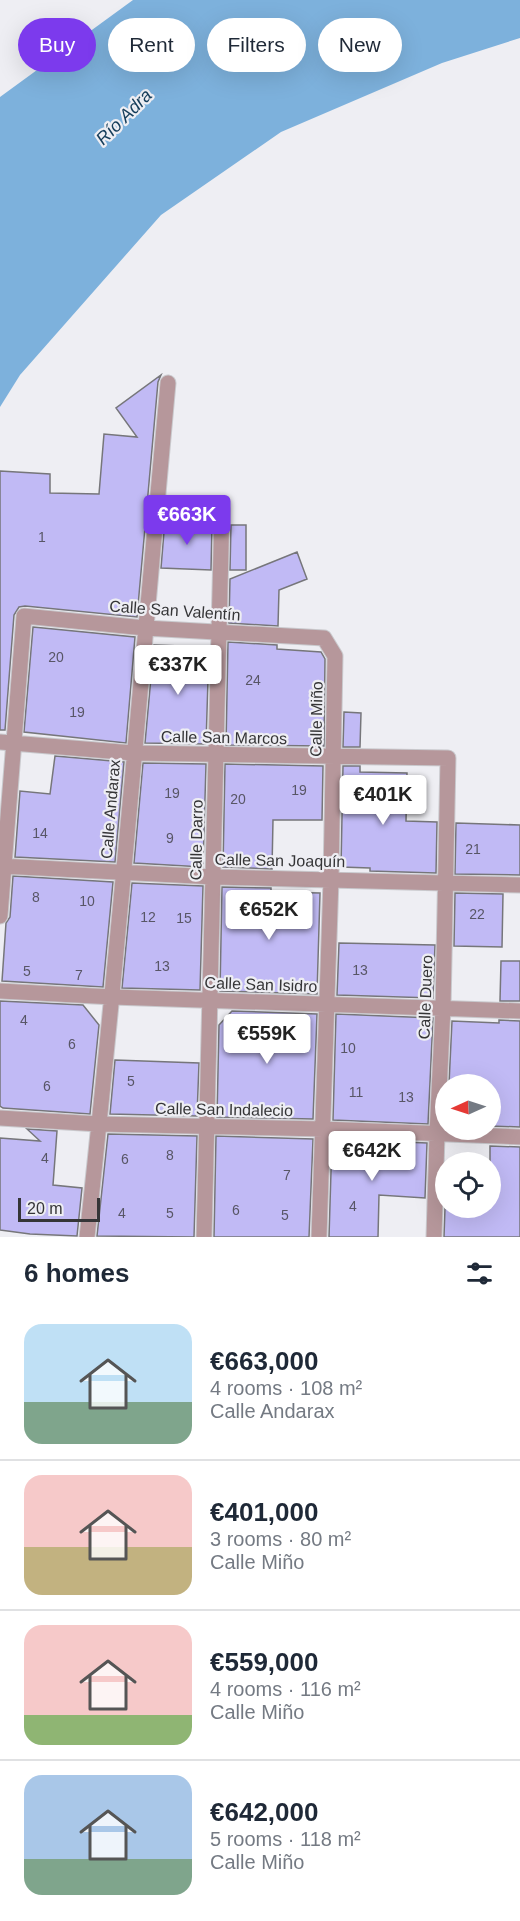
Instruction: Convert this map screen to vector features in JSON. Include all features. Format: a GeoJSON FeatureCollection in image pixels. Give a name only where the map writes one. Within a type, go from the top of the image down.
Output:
{"type":"FeatureCollection","features":[{"type":"Feature","properties":{"kind":"street","name":"Calle Andarax"},"geometry":{"type":"LineString","coordinates":[[87,1237],[112,997],[168,383]]}},
{"type":"Feature","properties":{"kind":"street","name":"Calle Darro"},"geometry":{"type":"LineString","coordinates":[[157,505],[222,509],[204,1237]]}},
{"type":"Feature","properties":{"kind":"street","name":"Calle San Valentín"},"geometry":{"type":"LineString","coordinates":[[6,742],[24,615],[145,628],[324,638]]}},
{"type":"Feature","properties":{"kind":"street","name":"Calle Miño"},"geometry":{"type":"LineString","coordinates":[[319,1237],[331,879],[335,656],[324,638]]}},
{"type":"Feature","properties":{"kind":"street","name":"Calle San Marcos"},"geometry":{"type":"LineString","coordinates":[[6,742],[134,753],[448,758]]}},
{"type":"Feature","properties":{"kind":"street"},"geometry":{"type":"LineString","coordinates":[[0,916],[6,742]]}},
{"type":"Feature","properties":{"kind":"street","name":"Calle Duero"},"geometry":{"type":"LineString","coordinates":[[440,1074],[448,758]]}},
{"type":"Feature","properties":{"kind":"street","name":"Calle San Joaquín"},"geometry":{"type":"LineString","coordinates":[[2,866],[214,877],[520,885]]}},
{"type":"Feature","properties":{"kind":"street","name":"Calle San Isidro"},"geometry":{"type":"LineString","coordinates":[[0,991],[520,1011]]}},
{"type":"Feature","properties":{"kind":"street","name":"Calle San Indalecio"},"geometry":{"type":"LineString","coordinates":[[0,1118],[99,1124],[435,1134]]}},
{"type":"Feature","properties":{"kind":"street","name":"Calle San Indalecio"},"geometry":{"type":"LineString","coordinates":[[501,1136],[520,1137]]}},
{"type":"Feature","properties":{"kind":"street","name":"Calle Duero"},"geometry":{"type":"LineString","coordinates":[[434,1237],[437,1140]]}},
{"type":"Feature","properties":{"kind":"water","name":"Río Adra"},"geometry":{"type":"Polygon","coordinates":[[[133,0],[520,0],[520,38],[442,63],[281,132],[161,215],[20,375],[0,407],[0,97],[34,72],[96,72],[96,27],[108,18],[108,72],[195,72],[195,18],[108,18],[133,0]]]}},
{"type":"Feature","properties":{"kind":"building"},"geometry":{"type":"Polygon","coordinates":[[[161,375],[158,382],[137,617],[19,607],[14,615],[5,730],[0,730],[0,471],[50,474],[50,493],[99,494],[104,434],[137,437],[116,408],[161,375]]]}},
{"type":"Feature","properties":{"kind":"building"},"geometry":{"type":"Polygon","coordinates":[[[165,520],[212,525],[211,570],[161,568],[165,520]]]}},
{"type":"Feature","properties":{"kind":"building"},"geometry":{"type":"Polygon","coordinates":[[[231,525],[246,525],[246,570],[230,570],[231,525]]]}},
{"type":"Feature","properties":{"kind":"building"},"geometry":{"type":"Polygon","coordinates":[[[297,552],[307,579],[279,590],[278,626],[229,623],[230,579],[297,552]]]}},
{"type":"Feature","properties":{"kind":"building"},"geometry":{"type":"Polygon","coordinates":[[[33,627],[135,637],[126,743],[24,732],[33,627]]]}},
{"type":"Feature","properties":{"kind":"building"},"geometry":{"type":"Polygon","coordinates":[[[228,642],[277,645],[277,649],[321,652],[325,659],[324,746],[226,745],[228,642]]]}},
{"type":"Feature","properties":{"kind":"building"},"geometry":{"type":"Polygon","coordinates":[[[154,645],[209,647],[206,744],[145,743],[154,645]]]}},
{"type":"Feature","properties":{"kind":"building"},"geometry":{"type":"Polygon","coordinates":[[[344,712],[361,713],[360,747],[343,747],[344,712]]]}},
{"type":"Feature","properties":{"kind":"building"},"geometry":{"type":"Polygon","coordinates":[[[55,756],[124,762],[115,862],[15,857],[20,791],[50,794],[55,756]]]}},
{"type":"Feature","properties":{"kind":"building"},"geometry":{"type":"Polygon","coordinates":[[[143,763],[206,764],[203,867],[134,863],[143,763]]]}},
{"type":"Feature","properties":{"kind":"building"},"geometry":{"type":"Polygon","coordinates":[[[225,764],[323,766],[322,820],[273,820],[272,869],[223,867],[225,764]]]}},
{"type":"Feature","properties":{"kind":"building"},"geometry":{"type":"Polygon","coordinates":[[[343,766],[360,766],[360,772],[407,773],[406,821],[437,822],[436,873],[370,871],[370,868],[341,867],[343,766]]]}},
{"type":"Feature","properties":{"kind":"building"},"geometry":{"type":"Polygon","coordinates":[[[456,823],[520,825],[520,875],[455,874],[456,823]]]}},
{"type":"Feature","properties":{"kind":"building"},"geometry":{"type":"Polygon","coordinates":[[[13,876],[113,882],[103,987],[2,981],[6,923],[10,917],[13,876]]]}},
{"type":"Feature","properties":{"kind":"building"},"geometry":{"type":"Polygon","coordinates":[[[132,883],[203,886],[200,990],[122,988],[132,883]]]}},
{"type":"Feature","properties":{"kind":"building"},"geometry":{"type":"Polygon","coordinates":[[[222,887],[271,888],[271,892],[320,893],[317,994],[220,991],[222,887]]]}},
{"type":"Feature","properties":{"kind":"building"},"geometry":{"type":"Polygon","coordinates":[[[455,893],[503,894],[502,947],[454,946],[455,893]]]}},
{"type":"Feature","properties":{"kind":"building"},"geometry":{"type":"Polygon","coordinates":[[[339,943],[435,945],[433,998],[337,995],[339,943]]]}},
{"type":"Feature","properties":{"kind":"building"},"geometry":{"type":"Polygon","coordinates":[[[501,961],[520,961],[520,1001],[500,1001],[501,961]]]}},
{"type":"Feature","properties":{"kind":"building"},"geometry":{"type":"Polygon","coordinates":[[[0,1001],[83,1005],[99,1025],[90,1114],[0,1106],[0,1001]]]}},
{"type":"Feature","properties":{"kind":"building"},"geometry":{"type":"Polygon","coordinates":[[[232,1011],[317,1014],[313,1119],[217,1117],[219,1025],[232,1011]]]}},
{"type":"Feature","properties":{"kind":"building"},"geometry":{"type":"Polygon","coordinates":[[[336,1014],[433,1018],[428,1124],[333,1120],[336,1014]]]}},
{"type":"Feature","properties":{"kind":"building"},"geometry":{"type":"Polygon","coordinates":[[[499,1020],[520,1021],[520,1127],[501,1126],[501,1074],[449,1074],[452,1021],[499,1023],[499,1020]]]}},
{"type":"Feature","properties":{"kind":"building"},"geometry":{"type":"Polygon","coordinates":[[[115,1060],[199,1063],[197,1116],[110,1114],[115,1060]]]}},
{"type":"Feature","properties":{"kind":"building"},"geometry":{"type":"Polygon","coordinates":[[[27,1129],[57,1131],[53,1185],[82,1188],[77,1236],[0,1230],[0,1138],[40,1141],[27,1129]]]}},
{"type":"Feature","properties":{"kind":"building"},"geometry":{"type":"Polygon","coordinates":[[[108,1134],[197,1136],[194,1237],[97,1236],[108,1134]]]}},
{"type":"Feature","properties":{"kind":"building"},"geometry":{"type":"Polygon","coordinates":[[[216,1136],[313,1139],[309,1237],[214,1237],[216,1136]]]}},
{"type":"Feature","properties":{"kind":"building"},"geometry":{"type":"Polygon","coordinates":[[[332,1139],[427,1143],[425,1198],[379,1195],[378,1237],[329,1237],[332,1139]]]}},
{"type":"Feature","properties":{"kind":"building"},"geometry":{"type":"Polygon","coordinates":[[[490,1146],[520,1147],[520,1237],[444,1237],[445,1218],[501,1218],[501,1152],[490,1152],[490,1146]]]}}]}
